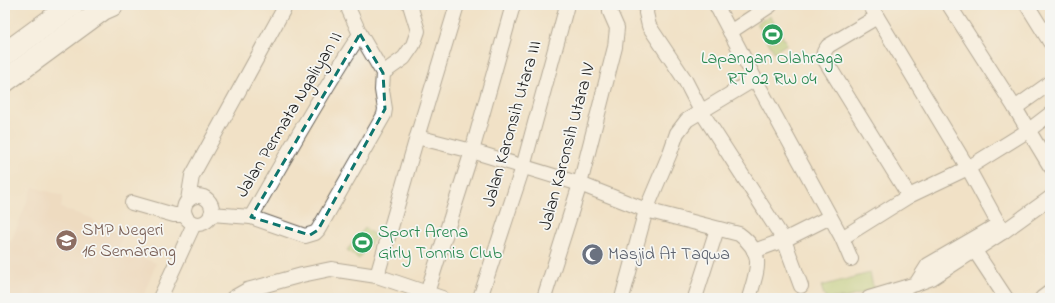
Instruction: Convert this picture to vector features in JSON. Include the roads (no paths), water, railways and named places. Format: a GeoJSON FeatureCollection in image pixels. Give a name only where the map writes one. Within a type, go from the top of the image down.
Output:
{"type":"FeatureCollection","features":[{"type":"Feature","properties":{"kind":"highway"},"geometry":{"type":"LineString","coordinates":[[5,54],[72,5]]}},
{"type":"Feature","properties":{"kind":"highway"},"geometry":{"type":"LineString","coordinates":[[5,81],[112,5]]}},
{"type":"Feature","properties":{"kind":"street"},"geometry":{"type":"LineString","coordinates":[[160,298],[189,219],[184,207],[188,200],[192,176],[286,5]]}},
{"type":"Feature","properties":{"kind":"street"},"geometry":{"type":"LineString","coordinates":[[383,73],[404,58],[414,45],[418,32],[410,5]]}},
{"type":"Feature","properties":{"kind":"street"},"geometry":{"type":"LineString","coordinates":[[377,276],[416,137],[457,5]]}},
{"type":"Feature","properties":{"kind":"street"},"geometry":{"type":"LineString","coordinates":[[427,293],[472,151],[513,5]]}},
{"type":"Feature","properties":{"kind":"street","name":"Jalan Karonsih Utara III"},"geometry":{"type":"LineString","coordinates":[[480,298],[523,167],[567,5]]}},
{"type":"Feature","properties":{"kind":"street","name":"Jalan Karonsih Utara IV"},"geometry":{"type":"LineString","coordinates":[[544,298],[580,184],[617,37],[617,28],[610,12],[610,5]]}},
{"type":"Feature","properties":{"kind":"street"},"geometry":{"type":"LineString","coordinates":[[647,5],[646,13],[649,26],[685,80],[701,111],[784,240],[801,286]]}},
{"type":"Feature","properties":{"kind":"street"},"geometry":{"type":"LineString","coordinates":[[716,5],[842,238],[851,259]]}},
{"type":"Feature","properties":{"kind":"street"},"geometry":{"type":"LineString","coordinates":[[730,32],[753,10],[772,5]]}},
{"type":"Feature","properties":{"kind":"street"},"geometry":{"type":"LineString","coordinates":[[949,5],[1029,130],[1050,166]]}},
{"type":"Feature","properties":{"kind":"street"},"geometry":{"type":"LineString","coordinates":[[1027,5],[1050,42]]}},
{"type":"Feature","properties":{"kind":"street","name":"Jalan Permata Ngaliyan II"},"geometry":{"type":"LineString","coordinates":[[251,217],[287,152],[335,72],[360,34],[346,7]]}},
{"type":"Feature","properties":{"kind":"street"},"geometry":{"type":"LineString","coordinates":[[909,196],[823,57],[828,46],[873,11],[968,168],[1001,228]]}},
{"type":"Feature","properties":{"kind":"street"},"geometry":{"type":"LineString","coordinates":[[211,214],[251,217],[305,236],[315,233],[318,230],[384,115],[385,109],[382,90],[383,73],[360,34]]}},
{"type":"Feature","properties":{"kind":"street"},"geometry":{"type":"LineString","coordinates":[[622,298],[646,210],[670,153],[676,133],[687,120],[755,79]]}},
{"type":"Feature","properties":{"kind":"street"},"geometry":{"type":"LineString","coordinates":[[1015,108],[1050,83]]}},
{"type":"Feature","properties":{"kind":"street"},"geometry":{"type":"LineString","coordinates":[[842,238],[909,196],[968,168],[1029,130],[1050,114]]}},
{"type":"Feature","properties":{"kind":"street"},"geometry":{"type":"LineString","coordinates":[[416,137],[472,151],[580,184],[646,210],[739,234],[747,240],[757,256],[758,263],[755,279],[749,298]]}},
{"type":"Feature","properties":{"kind":"street"},"geometry":{"type":"LineString","coordinates":[[132,203],[203,223],[206,221],[211,214],[211,205],[205,198],[196,196],[188,200]]}},
{"type":"Feature","properties":{"kind":"street"},"geometry":{"type":"LineString","coordinates":[[916,284],[928,265],[1001,228],[1050,198]]}},
{"type":"Feature","properties":{"kind":"street"},"geometry":{"type":"LineString","coordinates":[[754,251],[784,240],[830,217]]}},
{"type":"Feature","properties":{"kind":"street"},"geometry":{"type":"LineString","coordinates":[[869,298],[932,278],[975,251],[1001,228]]}},
{"type":"Feature","properties":{"kind":"street"},"geometry":{"type":"LineString","coordinates":[[695,298],[717,229]]}},
{"type":"Feature","properties":{"kind":"street"},"geometry":{"type":"LineString","coordinates":[[975,251],[1006,298]]}},
{"type":"Feature","properties":{"kind":"street"},"geometry":{"type":"LineString","coordinates":[[233,298],[247,290],[302,275],[331,269],[377,276],[442,298]]}},
{"type":"Feature","properties":{"kind":"street"},"geometry":{"type":"LineString","coordinates":[[1042,298],[1050,292]]}},
{"type":"Feature","properties":{"kind":"place","name":"Lapangan Olahraga RT 02 RW 04"},"geometry":{"type":"Point","coordinates":[772,34]}},
{"type":"Feature","properties":{"kind":"place","name":"SMP Negeri 16 Semarang"},"geometry":{"type":"Point","coordinates":[66,241]}},
{"type":"Feature","properties":{"kind":"place","name":"Sport Arena Girly Tonnis Club"},"geometry":{"type":"Point","coordinates":[362,243]}},
{"type":"Feature","properties":{"kind":"place","name":"Masjid At Taqwa"},"geometry":{"type":"Point","coordinates":[592,255]}}]}
